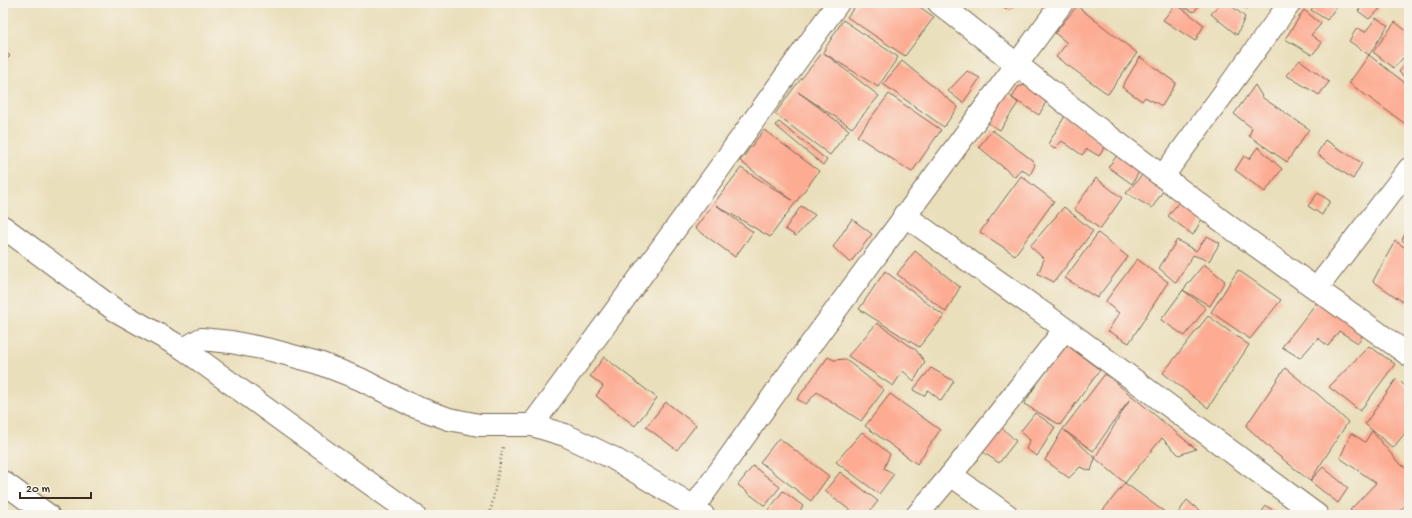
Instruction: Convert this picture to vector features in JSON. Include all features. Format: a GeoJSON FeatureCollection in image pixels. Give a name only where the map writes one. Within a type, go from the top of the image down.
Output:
{"type":"FeatureCollection","features":[{"type":"Feature","properties":{"kind":"street"},"geometry":{"type":"LineString","coordinates":[[532,425],[712,179],[838,3]]}},
{"type":"Feature","properties":{"kind":"street"},"geometry":{"type":"LineString","coordinates":[[939,3],[1090,122],[1164,176],[1234,230],[1409,355]]}},
{"type":"Feature","properties":{"kind":"street"},"geometry":{"type":"LineString","coordinates":[[184,349],[201,339],[231,342],[271,350],[319,363],[360,379],[413,406],[450,420],[479,425],[532,425],[565,435],[613,458],[698,511],[791,370],[1062,3]]}},
{"type":"Feature","properties":{"kind":"street"},"geometry":{"type":"LineString","coordinates":[[1164,176],[1290,3]]}},
{"type":"Feature","properties":{"kind":"street"},"geometry":{"type":"LineString","coordinates":[[1317,288],[1409,169]]}},
{"type":"Feature","properties":{"kind":"street"},"geometry":{"type":"LineString","coordinates":[[904,216],[1065,329],[1317,515]]}},
{"type":"Feature","properties":{"kind":"street"},"geometry":{"type":"LineString","coordinates":[[3,227],[115,310],[184,349],[414,515]]}},
{"type":"Feature","properties":{"kind":"street"},"geometry":{"type":"LineString","coordinates":[[917,515],[951,476],[1065,329]]}},
{"type":"Feature","properties":{"kind":"street"},"geometry":{"type":"LineString","coordinates":[[951,476],[1007,515]]}},
{"type":"Feature","properties":{"kind":"street"},"geometry":{"type":"LineString","coordinates":[[7,492],[48,515]]}},
{"type":"Feature","properties":{"kind":"path"},"geometry":{"type":"LineString","coordinates":[[490,515],[508,425]]}},
{"type":"Feature","properties":{"kind":"building"},"geometry":{"type":"Polygon","coordinates":[[[858,3],[914,3],[934,17],[905,56],[847,17],[858,3]]]}},
{"type":"Feature","properties":{"kind":"building"},"geometry":{"type":"Polygon","coordinates":[[[997,3],[1016,3],[1010,11],[997,3]]]}},
{"type":"Feature","properties":{"kind":"building"},"geometry":{"type":"Polygon","coordinates":[[[1200,3],[1194,12],[1176,4],[1200,3]]]}},
{"type":"Feature","properties":{"kind":"building"},"geometry":{"type":"Polygon","coordinates":[[[1220,3],[1228,3],[1245,17],[1237,35],[1211,14],[1220,3]]]}},
{"type":"Feature","properties":{"kind":"building"},"geometry":{"type":"Polygon","coordinates":[[[1240,3],[1251,3],[1247,9],[1240,3]]]}},
{"type":"Feature","properties":{"kind":"building"},"geometry":{"type":"Polygon","coordinates":[[[1315,3],[1339,3],[1327,20],[1311,10],[1315,3]]]}},
{"type":"Feature","properties":{"kind":"building"},"geometry":{"type":"Polygon","coordinates":[[[1365,3],[1373,3],[1380,9],[1369,19],[1358,11],[1365,3]]]}},
{"type":"Feature","properties":{"kind":"building"},"geometry":{"type":"Polygon","coordinates":[[[1176,4],[1204,25],[1195,41],[1163,20],[1176,4]]]}},
{"type":"Feature","properties":{"kind":"building"},"geometry":{"type":"Polygon","coordinates":[[[1077,6],[1137,53],[1108,94],[1056,57],[1067,43],[1055,33],[1077,6]]]}},
{"type":"Feature","properties":{"kind":"building"},"geometry":{"type":"Polygon","coordinates":[[[1304,10],[1321,24],[1311,35],[1322,43],[1312,55],[1285,39],[1304,10]]]}},
{"type":"Feature","properties":{"kind":"building"},"geometry":{"type":"Polygon","coordinates":[[[1376,18],[1388,25],[1369,55],[1349,41],[1357,28],[1365,32],[1376,18]]]}},
{"type":"Feature","properties":{"kind":"building"},"geometry":{"type":"Polygon","coordinates":[[[843,20],[898,57],[878,87],[824,53],[879,96],[852,128],[798,92],[849,130],[830,155],[775,114],[823,52],[843,20]]]}},
{"type":"Feature","properties":{"kind":"building"},"geometry":{"type":"Polygon","coordinates":[[[1395,22],[1409,33],[1409,61],[1403,58],[1394,68],[1373,52],[1395,22]]]}},
{"type":"Feature","properties":{"kind":"building"},"geometry":{"type":"Polygon","coordinates":[[[3,49],[10,56],[3,63],[3,49]]]}},
{"type":"Feature","properties":{"kind":"building"},"geometry":{"type":"Polygon","coordinates":[[[1369,55],[1409,86],[1409,116],[1404,123],[1349,83],[1369,55]]]}},
{"type":"Feature","properties":{"kind":"building"},"geometry":{"type":"Polygon","coordinates":[[[1140,57],[1176,83],[1162,106],[1145,97],[1142,101],[1122,87],[1140,57]]]}},
{"type":"Feature","properties":{"kind":"building"},"geometry":{"type":"Polygon","coordinates":[[[1300,60],[1329,82],[1319,95],[1286,75],[1300,60]]]}},
{"type":"Feature","properties":{"kind":"building"},"geometry":{"type":"Polygon","coordinates":[[[902,61],[958,107],[944,127],[883,84],[902,61]]]}},
{"type":"Feature","properties":{"kind":"building"},"geometry":{"type":"Polygon","coordinates":[[[1405,64],[1409,67],[1409,82],[1399,72],[1405,64]]]}},
{"type":"Feature","properties":{"kind":"building"},"geometry":{"type":"Polygon","coordinates":[[[967,71],[980,78],[963,103],[948,91],[967,71]]]}},
{"type":"Feature","properties":{"kind":"building"},"geometry":{"type":"Polygon","coordinates":[[[1028,84],[1047,100],[1039,115],[1012,98],[1018,87],[1028,84]]]}},
{"type":"Feature","properties":{"kind":"building"},"geometry":{"type":"Polygon","coordinates":[[[1255,85],[1263,98],[1309,129],[1287,162],[1249,136],[1252,128],[1234,114],[1255,85]]]}},
{"type":"Feature","properties":{"kind":"building"},"geometry":{"type":"Polygon","coordinates":[[[1007,93],[1018,103],[1000,130],[986,122],[1007,93]]]}},
{"type":"Feature","properties":{"kind":"building"},"geometry":{"type":"Polygon","coordinates":[[[889,94],[941,130],[912,172],[857,136],[889,94]]]}},
{"type":"Feature","properties":{"kind":"building"},"geometry":{"type":"Polygon","coordinates":[[[1065,116],[1106,145],[1099,156],[1087,149],[1082,155],[1062,141],[1054,149],[1048,144],[1065,116]]]}},
{"type":"Feature","properties":{"kind":"building"},"geometry":{"type":"Polygon","coordinates":[[[779,122],[827,160],[823,165],[775,125],[779,122]]]}},
{"type":"Feature","properties":{"kind":"building"},"geometry":{"type":"Polygon","coordinates":[[[764,130],[819,171],[770,237],[716,205],[753,232],[735,257],[695,228],[741,168],[792,200],[740,161],[764,130]]]}},
{"type":"Feature","properties":{"kind":"building"},"geometry":{"type":"Polygon","coordinates":[[[992,130],[1032,160],[1035,165],[1030,175],[1021,169],[1015,177],[979,147],[992,130]]]}},
{"type":"Feature","properties":{"kind":"building"},"geometry":{"type":"Polygon","coordinates":[[[1325,140],[1362,163],[1353,179],[1317,154],[1325,140]]]}},
{"type":"Feature","properties":{"kind":"building"},"geometry":{"type":"Polygon","coordinates":[[[1258,147],[1282,169],[1265,192],[1235,170],[1244,156],[1249,159],[1258,147]]]}},
{"type":"Feature","properties":{"kind":"building"},"geometry":{"type":"Polygon","coordinates":[[[1119,153],[1140,170],[1132,184],[1108,167],[1119,153]]]}},
{"type":"Feature","properties":{"kind":"building"},"geometry":{"type":"Polygon","coordinates":[[[1142,175],[1163,191],[1152,208],[1126,193],[1142,175]]]}},
{"type":"Feature","properties":{"kind":"building"},"geometry":{"type":"Polygon","coordinates":[[[1021,176],[1054,201],[1015,255],[980,232],[1021,176]]]}},
{"type":"Feature","properties":{"kind":"building"},"geometry":{"type":"Polygon","coordinates":[[[1096,178],[1122,198],[1100,229],[1074,209],[1096,178]]]}},
{"type":"Feature","properties":{"kind":"building"},"geometry":{"type":"Polygon","coordinates":[[[1318,193],[1330,201],[1322,215],[1308,206],[1318,193]]]}},
{"type":"Feature","properties":{"kind":"building"},"geometry":{"type":"Polygon","coordinates":[[[1179,202],[1202,219],[1193,235],[1168,216],[1179,202]]]}},
{"type":"Feature","properties":{"kind":"building"},"geometry":{"type":"Polygon","coordinates":[[[801,206],[815,215],[796,236],[785,229],[801,206]]]}},
{"type":"Feature","properties":{"kind":"building"},"geometry":{"type":"Polygon","coordinates":[[[1064,207],[1093,231],[1054,282],[1038,274],[1044,259],[1030,246],[1064,207]]]}},
{"type":"Feature","properties":{"kind":"building"},"geometry":{"type":"Polygon","coordinates":[[[852,219],[872,234],[850,263],[833,247],[852,219]]]}},
{"type":"Feature","properties":{"kind":"building"},"geometry":{"type":"Polygon","coordinates":[[[1409,226],[1409,244],[1402,240],[1409,226]]]}},
{"type":"Feature","properties":{"kind":"building"},"geometry":{"type":"Polygon","coordinates":[[[1098,233],[1128,257],[1097,298],[1065,278],[1098,233]]]}},
{"type":"Feature","properties":{"kind":"building"},"geometry":{"type":"Polygon","coordinates":[[[1207,236],[1220,243],[1209,261],[1193,255],[1176,283],[1159,268],[1177,240],[1196,251],[1207,236]]]}},
{"type":"Feature","properties":{"kind":"building"},"geometry":{"type":"Polygon","coordinates":[[[1395,241],[1409,250],[1409,298],[1406,304],[1373,281],[1395,241]]]}},
{"type":"Feature","properties":{"kind":"building"},"geometry":{"type":"Polygon","coordinates":[[[915,251],[960,287],[946,312],[897,274],[915,251]]]}},
{"type":"Feature","properties":{"kind":"building"},"geometry":{"type":"Polygon","coordinates":[[[1137,259],[1168,282],[1129,343],[1108,331],[1119,313],[1105,302],[1137,259]]]}},
{"type":"Feature","properties":{"kind":"building"},"geometry":{"type":"Polygon","coordinates":[[[1204,264],[1225,281],[1210,306],[1183,290],[1204,264]]]}},
{"type":"Feature","properties":{"kind":"building"},"geometry":{"type":"Polygon","coordinates":[[[1238,270],[1281,300],[1250,339],[1211,312],[1238,270]]]}},
{"type":"Feature","properties":{"kind":"building"},"geometry":{"type":"Polygon","coordinates":[[[885,271],[944,316],[919,347],[859,309],[885,271]]]}},
{"type":"Feature","properties":{"kind":"building"},"geometry":{"type":"Polygon","coordinates":[[[1183,290],[1206,308],[1185,336],[1161,320],[1183,290]]]}},
{"type":"Feature","properties":{"kind":"building"},"geometry":{"type":"Polygon","coordinates":[[[1317,302],[1368,325],[1358,343],[1339,331],[1328,346],[1318,338],[1300,358],[1282,347],[1317,302]]]}},
{"type":"Feature","properties":{"kind":"building"},"geometry":{"type":"Polygon","coordinates":[[[1208,316],[1249,345],[1208,408],[1163,373],[1208,316]]]}},
{"type":"Feature","properties":{"kind":"building"},"geometry":{"type":"Polygon","coordinates":[[[877,323],[916,350],[925,362],[914,381],[903,371],[893,386],[848,356],[877,323]]]}},
{"type":"Feature","properties":{"kind":"building"},"geometry":{"type":"Polygon","coordinates":[[[1063,342],[1100,370],[1060,425],[1024,404],[1063,342]]]}},
{"type":"Feature","properties":{"kind":"building"},"geometry":{"type":"Polygon","coordinates":[[[1369,346],[1395,364],[1360,411],[1329,387],[1369,346]]]}},
{"type":"Feature","properties":{"kind":"building"},"geometry":{"type":"Polygon","coordinates":[[[604,357],[657,398],[635,426],[596,396],[603,386],[590,376],[604,357]]]}},
{"type":"Feature","properties":{"kind":"building"},"geometry":{"type":"Polygon","coordinates":[[[828,357],[834,360],[845,359],[884,390],[861,421],[817,392],[806,404],[797,399],[828,357]]]}},
{"type":"Feature","properties":{"kind":"building"},"geometry":{"type":"Polygon","coordinates":[[[931,368],[954,381],[941,401],[928,390],[924,396],[913,390],[931,368]]]}},
{"type":"Feature","properties":{"kind":"building"},"geometry":{"type":"Polygon","coordinates":[[[1285,368],[1320,396],[1348,422],[1310,481],[1274,452],[1246,426],[1285,368]]]}},
{"type":"Feature","properties":{"kind":"building"},"geometry":{"type":"Polygon","coordinates":[[[1105,374],[1196,449],[1179,455],[1162,438],[1125,483],[1095,458],[1091,471],[1080,467],[1069,478],[1045,460],[1063,429],[1105,374]],[[1130,399],[1093,451],[1064,430],[1095,458],[1130,399]]]}},
{"type":"Feature","properties":{"kind":"building"},"geometry":{"type":"Polygon","coordinates":[[[1397,378],[1409,390],[1409,428],[1393,448],[1365,424],[1397,378]]]}},
{"type":"Feature","properties":{"kind":"building"},"geometry":{"type":"Polygon","coordinates":[[[890,394],[940,430],[917,464],[865,426],[890,394]]]}},
{"type":"Feature","properties":{"kind":"building"},"geometry":{"type":"Polygon","coordinates":[[[666,402],[696,425],[677,450],[646,427],[666,402]]]}},
{"type":"Feature","properties":{"kind":"building"},"geometry":{"type":"Polygon","coordinates":[[[1035,413],[1055,427],[1037,456],[1026,449],[1030,440],[1020,432],[1035,413]]]}},
{"type":"Feature","properties":{"kind":"building"},"geometry":{"type":"Polygon","coordinates":[[[1000,426],[1016,441],[999,463],[983,452],[1000,426]]]}},
{"type":"Feature","properties":{"kind":"building"},"geometry":{"type":"Polygon","coordinates":[[[1372,431],[1397,461],[1409,471],[1409,501],[1396,515],[1357,515],[1350,510],[1376,483],[1340,458],[1351,433],[1365,442],[1372,431]]]}},
{"type":"Feature","properties":{"kind":"building"},"geometry":{"type":"Polygon","coordinates":[[[862,432],[890,454],[884,468],[894,474],[879,494],[836,462],[862,432]]]}},
{"type":"Feature","properties":{"kind":"building"},"geometry":{"type":"Polygon","coordinates":[[[779,438],[829,476],[811,501],[760,462],[779,438]]]}},
{"type":"Feature","properties":{"kind":"building"},"geometry":{"type":"Polygon","coordinates":[[[753,466],[780,487],[765,506],[738,485],[753,466]]]}},
{"type":"Feature","properties":{"kind":"building"},"geometry":{"type":"Polygon","coordinates":[[[1323,467],[1348,488],[1338,503],[1310,481],[1323,467]]]}},
{"type":"Feature","properties":{"kind":"building"},"geometry":{"type":"Polygon","coordinates":[[[840,472],[878,501],[867,515],[856,515],[825,491],[840,472]]]}},
{"type":"Feature","properties":{"kind":"building"},"geometry":{"type":"Polygon","coordinates":[[[1125,483],[1166,513],[1165,515],[1099,515],[1125,483]]]}},
{"type":"Feature","properties":{"kind":"building"},"geometry":{"type":"Polygon","coordinates":[[[783,491],[803,506],[797,515],[772,515],[768,511],[783,491]]]}},
{"type":"Feature","properties":{"kind":"building"},"geometry":{"type":"Polygon","coordinates":[[[1187,500],[1204,515],[1177,515],[1187,500]]]}},
{"type":"Feature","properties":{"kind":"building"},"geometry":{"type":"Polygon","coordinates":[[[1266,506],[1278,513],[1276,515],[1260,514],[1266,506]]]}}]}
